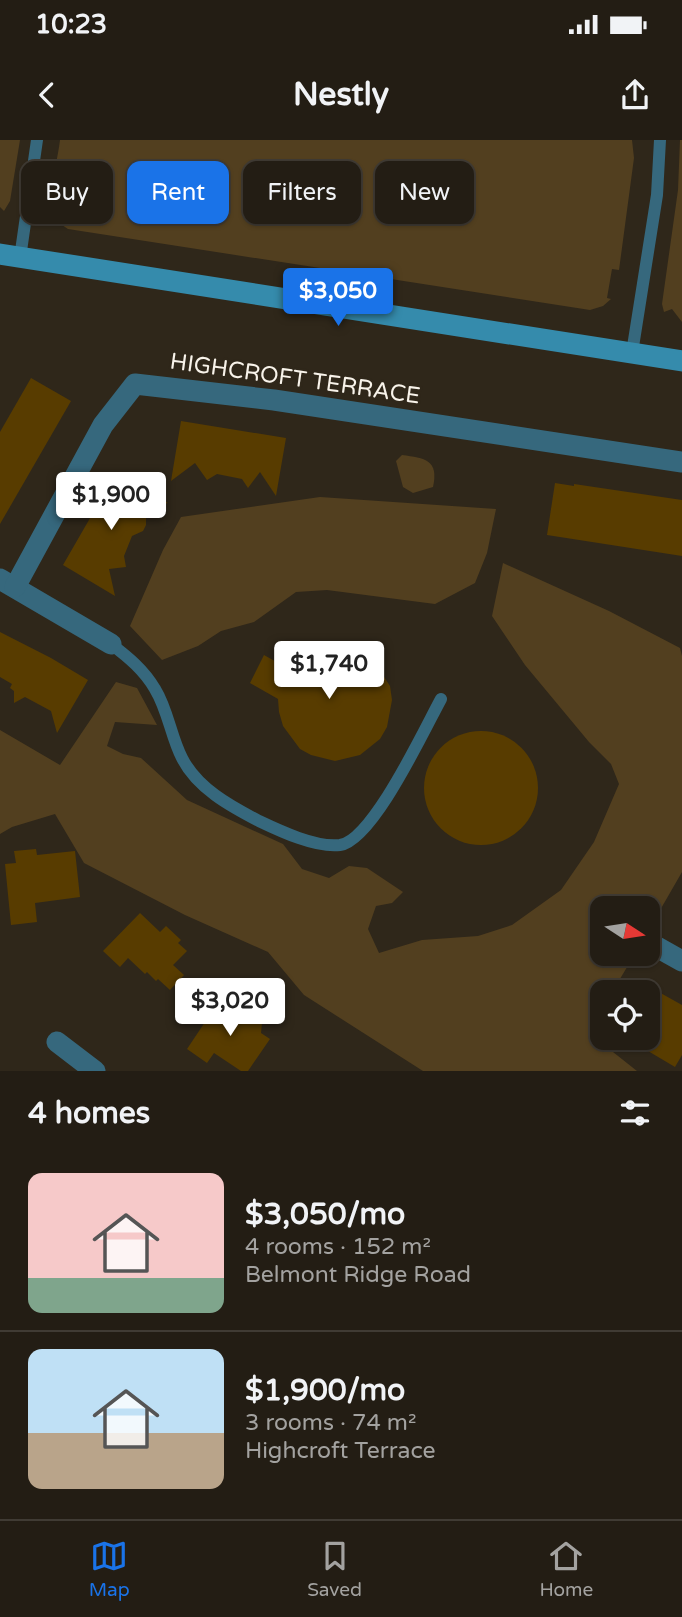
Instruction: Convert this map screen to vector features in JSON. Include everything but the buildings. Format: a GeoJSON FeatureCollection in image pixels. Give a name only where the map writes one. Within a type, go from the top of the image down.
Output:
{"type":"FeatureCollection","features":[{"type":"Feature","properties":{"kind":"main road"},"geometry":{"type":"LineString","coordinates":[[10,256],[682,361]]}},
{"type":"Feature","properties":{"kind":"street","name":"HIGHCROFT TERRACE"},"geometry":{"type":"LineString","coordinates":[[7,583],[103,425],[135,384],[274,400],[682,462]]}},
{"type":"Feature","properties":{"kind":"street"},"geometry":{"type":"LineString","coordinates":[[7,583],[111,644]]}},
{"type":"Feature","properties":{"kind":"street"},"geometry":{"type":"LineString","coordinates":[[660,949],[682,961]]}},
{"type":"Feature","properties":{"kind":"street"},"geometry":{"type":"LineString","coordinates":[[57,1042],[95,1071]]}},
{"type":"Feature","properties":{"kind":"lane"},"geometry":{"type":"LineString","coordinates":[[10,256],[37,140]]}},
{"type":"Feature","properties":{"kind":"lane"},"geometry":{"type":"LineString","coordinates":[[632,353],[657,195],[660,140]]}},
{"type":"Feature","properties":{"kind":"lane"},"geometry":{"type":"LineString","coordinates":[[111,644],[137,664],[156,690],[182,758],[195,778],[215,795],[244,813],[277,830],[313,842],[340,845],[357,837],[375,817],[441,699]]}},
{"type":"Feature","properties":{"kind":"shaded area"},"geometry":{"type":"Polygon","coordinates":[[[0,140],[20,140],[10,201],[4,211],[0,207],[0,140]]]}},
{"type":"Feature","properties":{"kind":"shaded area"},"geometry":{"type":"Polygon","coordinates":[[[60,140],[632,140],[634,158],[619,270],[612,269],[607,298],[611,299],[603,306],[590,310],[68,229],[62,224],[113,224],[113,161],[56,161],[60,140]]]}},
{"type":"Feature","properties":{"kind":"shaded area"},"geometry":{"type":"Polygon","coordinates":[[[680,140],[682,322],[672,309],[664,312],[662,304],[678,190],[680,140]]]}},
{"type":"Feature","properties":{"kind":"shaded area"},"geometry":{"type":"Polygon","coordinates":[[[402,455],[423,459],[432,466],[433,487],[413,493],[403,487],[396,461],[402,455]]]}},
{"type":"Feature","properties":{"kind":"shaded area"},"geometry":{"type":"Polygon","coordinates":[[[320,497],[496,509],[487,553],[475,583],[435,604],[327,590],[296,592],[254,622],[221,631],[198,646],[162,660],[130,626],[163,550],[181,517],[320,497]]]}},
{"type":"Feature","properties":{"kind":"shaded area"},"geometry":{"type":"Polygon","coordinates":[[[503,563],[609,611],[680,648],[682,872],[660,910],[660,896],[590,896],[590,966],[628,966],[619,980],[590,980],[590,1050],[610,1050],[637,1071],[423,1071],[304,995],[268,952],[185,915],[84,863],[55,814],[12,827],[0,834],[0,730],[60,765],[116,682],[137,688],[157,725],[115,722],[107,746],[123,754],[141,758],[187,800],[283,844],[302,869],[329,878],[349,866],[367,868],[403,892],[392,903],[376,906],[368,929],[379,953],[422,940],[478,936],[512,925],[561,890],[594,842],[619,784],[611,764],[589,742],[525,665],[492,616],[503,563]]]}}]}
